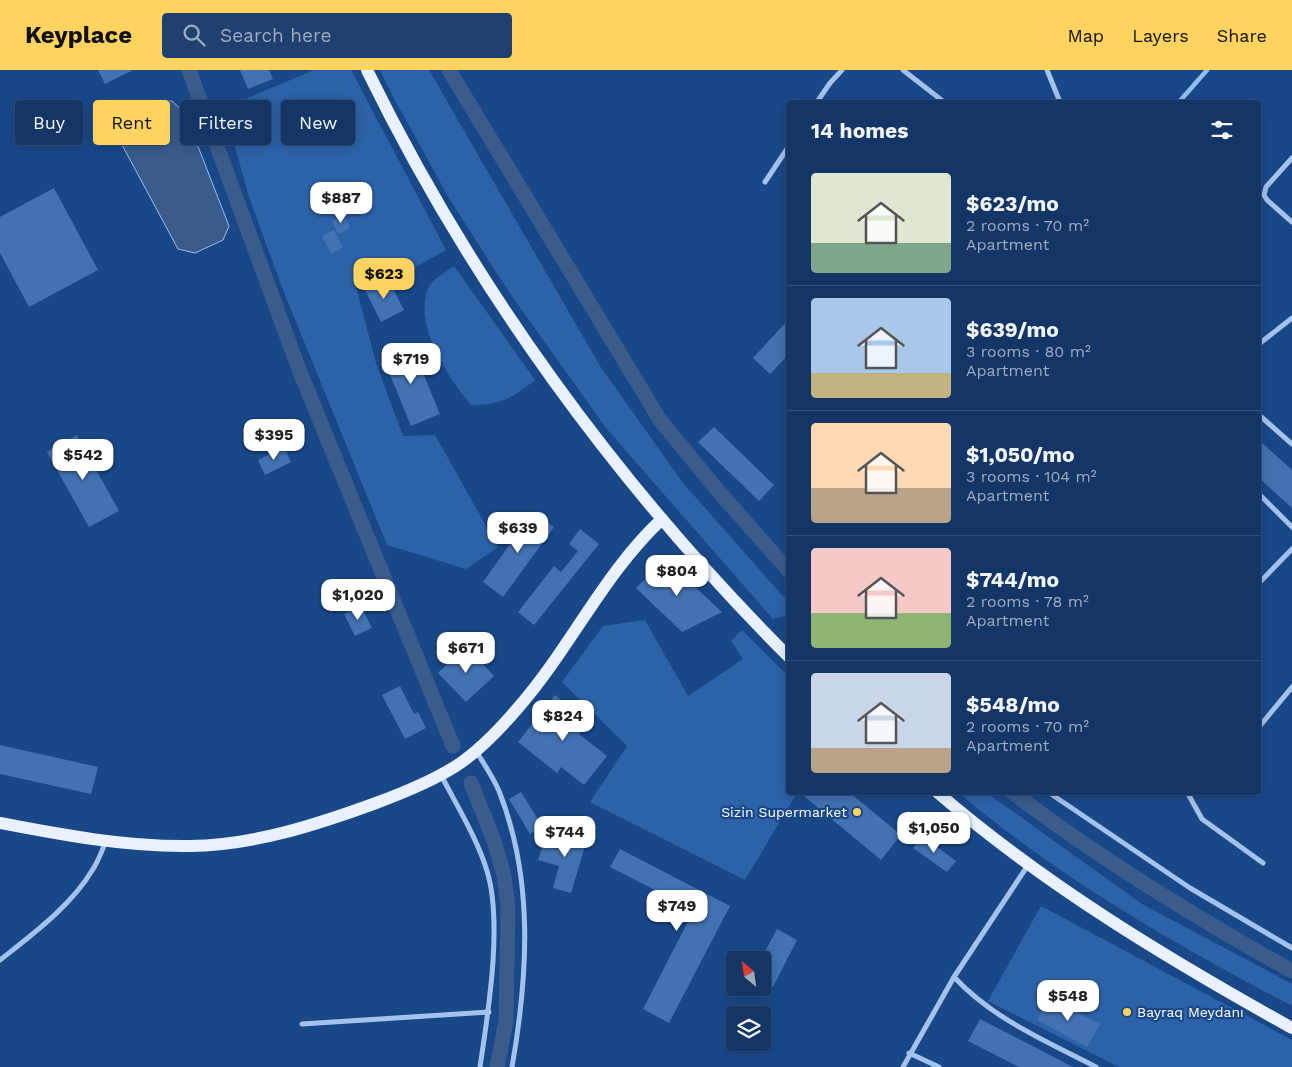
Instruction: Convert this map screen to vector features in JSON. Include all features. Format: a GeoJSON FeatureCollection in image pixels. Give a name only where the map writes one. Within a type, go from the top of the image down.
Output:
{"type":"FeatureCollection","features":[{"type":"Feature","properties":{"kind":"main road"},"geometry":{"type":"LineString","coordinates":[[367,70],[423,177],[491,289],[558,387],[662,519],[741,609],[786,654]]}},
{"type":"Feature","properties":{"kind":"main road"},"geometry":{"type":"LineString","coordinates":[[0,823],[106,840],[148,845],[190,846],[258,839],[344,815],[396,796],[441,775],[476,751],[519,707],[630,550],[662,519]]}},
{"type":"Feature","properties":{"kind":"main road"},"geometry":{"type":"LineString","coordinates":[[941,795],[1029,864],[1136,936],[1292,1028]]}},
{"type":"Feature","properties":{"kind":"street"},"geometry":{"type":"LineString","coordinates":[[818,100],[842,70]]}},
{"type":"Feature","properties":{"kind":"street"},"geometry":{"type":"LineString","coordinates":[[903,70],[941,100]]}},
{"type":"Feature","properties":{"kind":"street"},"geometry":{"type":"LineString","coordinates":[[1047,70],[1059,100]]}},
{"type":"Feature","properties":{"kind":"street"},"geometry":{"type":"LineString","coordinates":[[765,182],[786,150]]}},
{"type":"Feature","properties":{"kind":"street"},"geometry":{"type":"LineString","coordinates":[[1292,158],[1266,187],[1264,195],[1267,200],[1292,222]]}},
{"type":"Feature","properties":{"kind":"street"},"geometry":{"type":"LineString","coordinates":[[1261,342],[1292,318]]}},
{"type":"Feature","properties":{"kind":"street"},"geometry":{"type":"LineString","coordinates":[[1261,417],[1292,444]]}},
{"type":"Feature","properties":{"kind":"street"},"geometry":{"type":"LineString","coordinates":[[1261,496],[1292,527]]}},
{"type":"Feature","properties":{"kind":"street"},"geometry":{"type":"LineString","coordinates":[[1261,581],[1292,549]]}},
{"type":"Feature","properties":{"kind":"street"},"geometry":{"type":"LineString","coordinates":[[1261,725],[1292,687]]}},
{"type":"Feature","properties":{"kind":"street"},"geometry":{"type":"LineString","coordinates":[[476,751],[498,789],[507,814],[519,864],[524,915],[525,958],[521,1016],[512,1067]]}},
{"type":"Feature","properties":{"kind":"street"},"geometry":{"type":"LineString","coordinates":[[441,775],[480,852],[492,890],[494,906],[489,1012],[480,1067]]}},
{"type":"Feature","properties":{"kind":"street"},"geometry":{"type":"LineString","coordinates":[[1052,795],[1190,888],[1292,948]]}},
{"type":"Feature","properties":{"kind":"street"},"geometry":{"type":"LineString","coordinates":[[1188,795],[1196,811],[1206,823],[1263,863]]}},
{"type":"Feature","properties":{"kind":"street"},"geometry":{"type":"LineString","coordinates":[[0,960],[35,932],[78,888],[93,869],[106,840]]}},
{"type":"Feature","properties":{"kind":"street"},"geometry":{"type":"LineString","coordinates":[[903,1067],[954,978],[1029,864]]}},
{"type":"Feature","properties":{"kind":"street"},"geometry":{"type":"LineString","coordinates":[[954,978],[976,1000],[994,1013],[1096,1067]]}},
{"type":"Feature","properties":{"kind":"street"},"geometry":{"type":"LineString","coordinates":[[302,1024],[489,1012]]}},
{"type":"Feature","properties":{"kind":"street"},"geometry":{"type":"LineString","coordinates":[[910,1054],[939,1067]]}},
{"type":"Feature","properties":{"kind":"shaded area"},"geometry":{"type":"Polygon","coordinates":[[[314,70],[351,70],[446,250],[400,276],[390,268],[356,287],[376,363],[403,436],[435,435],[498,547],[466,569],[387,545],[283,290],[249,197],[234,145],[271,145],[271,100],[243,100],[314,70]]]}},
{"type":"Feature","properties":{"kind":"shaded area"},"geometry":{"type":"Polygon","coordinates":[[[380,70],[429,70],[600,366],[683,483],[786,600],[786,616],[773,619],[606,428],[511,295],[450,200],[380,70]]]}},
{"type":"Feature","properties":{"kind":"shaded area"},"geometry":{"type":"Polygon","coordinates":[[[170,101],[180,108],[180,145],[197,145],[229,226],[223,240],[195,253],[178,249],[122,145],[170,145],[170,101]]]}},
{"type":"Feature","properties":{"kind":"shaded area"},"geometry":{"type":"Polygon","coordinates":[[[454,266],[535,380],[520,392],[498,402],[471,405],[443,365],[428,332],[425,299],[430,285],[454,266]]]}},
{"type":"Feature","properties":{"kind":"shaded area"},"geometry":{"type":"Polygon","coordinates":[[[645,620],[688,696],[743,659],[731,641],[742,630],[786,674],[786,795],[796,795],[745,880],[590,802],[627,746],[562,682],[603,626],[645,620]]]}},
{"type":"Feature","properties":{"kind":"shaded area"},"geometry":{"type":"Polygon","coordinates":[[[961,795],[990,795],[1142,904],[1292,984],[1292,1006],[1162,934],[1078,882],[997,824],[961,795]]]}},
{"type":"Feature","properties":{"kind":"shaded area"},"geometry":{"type":"Polygon","coordinates":[[[1041,906],[1292,1040],[1292,1067],[1119,1067],[988,1001],[1041,906]]]}},
{"type":"Feature","properties":{"kind":"building"},"geometry":{"type":"Polygon","coordinates":[[[98,70],[133,70],[105,84],[98,70]]]}},
{"type":"Feature","properties":{"kind":"building"},"geometry":{"type":"Polygon","coordinates":[[[240,70],[269,70],[273,79],[248,89],[240,70]]]}},
{"type":"Feature","properties":{"kind":"building"},"geometry":{"type":"Polygon","coordinates":[[[54,188],[98,270],[29,307],[0,253],[0,217],[54,188]]]}},
{"type":"Feature","properties":{"kind":"building"},"geometry":{"type":"Polygon","coordinates":[[[344,215],[350,228],[338,234],[332,221],[344,215]]]}},
{"type":"Feature","properties":{"kind":"building"},"geometry":{"type":"Polygon","coordinates":[[[334,230],[343,248],[331,254],[322,236],[334,230]]]}},
{"type":"Feature","properties":{"kind":"building"},"geometry":{"type":"Polygon","coordinates":[[[388,279],[404,310],[381,322],[365,290],[388,279]]]}},
{"type":"Feature","properties":{"kind":"building"},"geometry":{"type":"Polygon","coordinates":[[[786,322],[786,357],[770,374],[753,358],[786,322]]]}},
{"type":"Feature","properties":{"kind":"building"},"geometry":{"type":"Polygon","coordinates":[[[411,344],[440,414],[411,426],[382,355],[411,344]]]}},
{"type":"Feature","properties":{"kind":"building"},"geometry":{"type":"Polygon","coordinates":[[[714,427],[774,485],[759,501],[698,442],[714,427]]]}},
{"type":"Feature","properties":{"kind":"building"},"geometry":{"type":"Polygon","coordinates":[[[77,435],[119,511],[89,527],[47,452],[77,435]]]}},
{"type":"Feature","properties":{"kind":"building"},"geometry":{"type":"Polygon","coordinates":[[[1261,442],[1292,470],[1292,508],[1261,480],[1261,442]]]}},
{"type":"Feature","properties":{"kind":"building"},"geometry":{"type":"Polygon","coordinates":[[[284,447],[291,462],[265,475],[258,460],[284,447]]]}},
{"type":"Feature","properties":{"kind":"building"},"geometry":{"type":"Polygon","coordinates":[[[533,512],[554,527],[503,597],[483,582],[533,512]]]}},
{"type":"Feature","properties":{"kind":"building"},"geometry":{"type":"Polygon","coordinates":[[[580,529],[599,544],[534,625],[518,612],[554,566],[561,572],[578,551],[569,544],[580,529]]]}},
{"type":"Feature","properties":{"kind":"building"},"geometry":{"type":"Polygon","coordinates":[[[665,559],[722,612],[682,632],[636,588],[665,559]]]}},
{"type":"Feature","properties":{"kind":"building"},"geometry":{"type":"Polygon","coordinates":[[[361,606],[372,628],[355,636],[344,614],[361,606]]]}},
{"type":"Feature","properties":{"kind":"building"},"geometry":{"type":"Polygon","coordinates":[[[466,646],[494,676],[466,702],[438,673],[466,646]]]}},
{"type":"Feature","properties":{"kind":"building"},"geometry":{"type":"Polygon","coordinates":[[[400,686],[414,714],[418,712],[426,728],[405,739],[382,695],[400,686]]]}},
{"type":"Feature","properties":{"kind":"building"},"geometry":{"type":"Polygon","coordinates":[[[555,695],[588,722],[579,734],[607,756],[584,785],[561,767],[557,773],[518,742],[555,695]]]}},
{"type":"Feature","properties":{"kind":"building"},"geometry":{"type":"Polygon","coordinates":[[[0,745],[98,767],[91,794],[0,774],[0,745]]]}},
{"type":"Feature","properties":{"kind":"building"},"geometry":{"type":"Polygon","coordinates":[[[521,792],[542,826],[530,834],[509,799],[521,792]]]}},
{"type":"Feature","properties":{"kind":"building"},"geometry":{"type":"Polygon","coordinates":[[[803,795],[853,795],[901,835],[881,860],[803,795]]]}},
{"type":"Feature","properties":{"kind":"building"},"geometry":{"type":"Polygon","coordinates":[[[579,828],[589,833],[571,893],[553,888],[559,866],[538,860],[546,836],[570,843],[579,828]]]}},
{"type":"Feature","properties":{"kind":"building"},"geometry":{"type":"Polygon","coordinates":[[[922,836],[956,861],[947,872],[913,848],[922,836]]]}},
{"type":"Feature","properties":{"kind":"building"},"geometry":{"type":"Polygon","coordinates":[[[620,849],[730,906],[669,1023],[643,1009],[694,910],[610,867],[620,849]]]}},
{"type":"Feature","properties":{"kind":"building"},"geometry":{"type":"Polygon","coordinates":[[[777,929],[797,940],[773,987],[771,986],[771,951],[765,951],[777,929]]]}},
{"type":"Feature","properties":{"kind":"building"},"geometry":{"type":"Polygon","coordinates":[[[1049,997],[1100,1024],[1087,1047],[1037,1020],[1049,997]]]}},
{"type":"Feature","properties":{"kind":"building"},"geometry":{"type":"Polygon","coordinates":[[[980,1019],[1073,1067],[1019,1067],[968,1041],[980,1019]]]}},
{"type":"Feature","properties":{"kind":"waterway"},"geometry":{"type":"LineString","coordinates":[[189,70],[300,372],[453,746]]}},
{"type":"Feature","properties":{"kind":"waterway"},"geometry":{"type":"LineString","coordinates":[[449,70],[660,420],[719,492],[786,568]]}},
{"type":"Feature","properties":{"kind":"waterway"},"geometry":{"type":"LineString","coordinates":[[1181,100],[1207,70]]}},
{"type":"Feature","properties":{"kind":"waterway"},"geometry":{"type":"LineString","coordinates":[[471,783],[494,841],[504,875],[508,908],[506,1021],[497,1067]]}},
{"type":"Feature","properties":{"kind":"waterway"},"geometry":{"type":"LineString","coordinates":[[1016,795],[1114,864],[1220,930],[1292,971]]}},
{"type":"Feature","properties":{"kind":"place","name":"Sizin Supermarket"},"geometry":{"type":"Point","coordinates":[857,812]}},
{"type":"Feature","properties":{"kind":"place","name":"Bayraq Meydanı"},"geometry":{"type":"Point","coordinates":[1127,1012]}}]}
